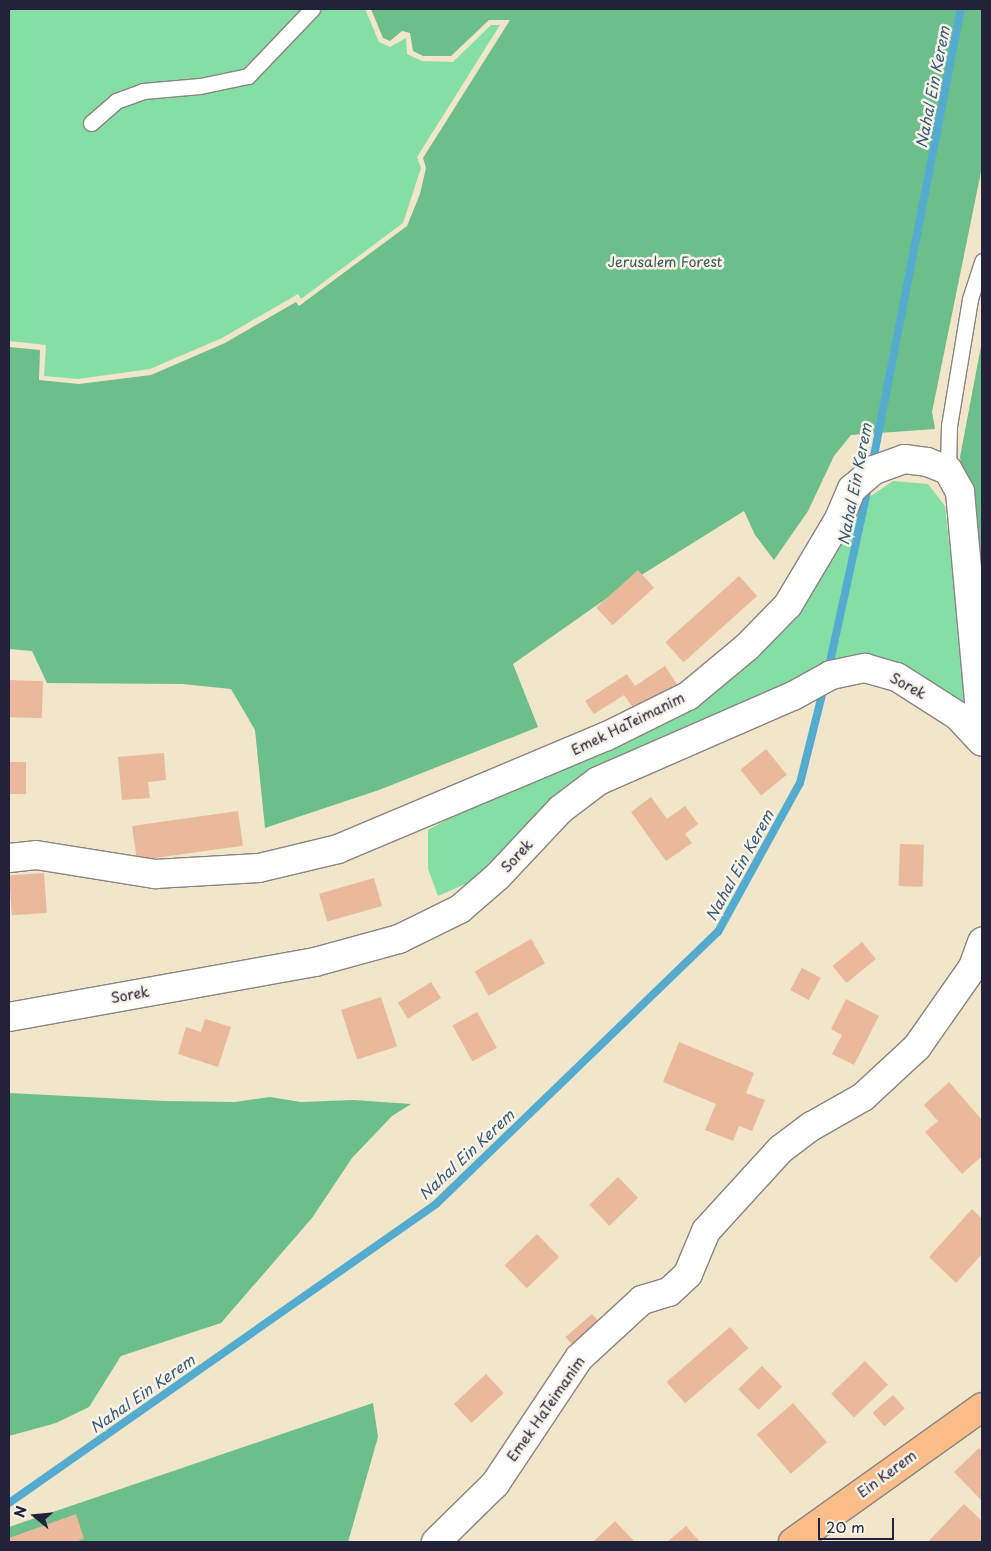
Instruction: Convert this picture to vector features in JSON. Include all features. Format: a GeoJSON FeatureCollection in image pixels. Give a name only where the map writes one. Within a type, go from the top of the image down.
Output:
{"type":"FeatureCollection","features":[{"type":"Feature","properties":{"kind":"main road","name":"Ein Kerem"},"geometry":{"type":"LineString","coordinates":[[793,1542],[982,1406]]}},
{"type":"Feature","properties":{"kind":"street","name":"Emek HaTeimanim"},"geometry":{"type":"LineString","coordinates":[[9,858],[36,855],[155,874],[260,868],[338,849],[499,783],[605,737],[688,696],[747,647],[788,605],[839,520],[852,489],[874,470],[904,459],[926,462],[948,470]]}},
{"type":"Feature","properties":{"kind":"street"},"geometry":{"type":"LineString","coordinates":[[948,470],[960,492],[982,734]]}},
{"type":"Feature","properties":{"kind":"street","name":"Sorek"},"geometry":{"type":"LineString","coordinates":[[9,1017],[315,962],[399,939],[460,909],[498,876],[561,809],[598,781],[793,696],[831,675],[865,668],[897,677],[958,716],[982,742]]}},
{"type":"Feature","properties":{"kind":"street","name":"Emek HaTeimanim"},"geometry":{"type":"LineString","coordinates":[[436,1542],[496,1484],[578,1358],[642,1300],[669,1292],[688,1274],[706,1231],[781,1149],[812,1126],[863,1097],[917,1047],[973,967],[982,942]]}},
{"type":"Feature","properties":{"kind":"lane"},"geometry":{"type":"LineString","coordinates":[[91,123],[116,101],[143,91],[200,86],[248,76],[312,9]]}},
{"type":"Feature","properties":{"kind":"lane"},"geometry":{"type":"LineString","coordinates":[[948,470],[952,408],[970,299],[982,261]]}},
{"type":"Feature","properties":{"kind":"green space"},"geometry":{"type":"Polygon","coordinates":[[[9,9],[365,9],[379,42],[390,47],[406,38],[407,54],[422,61],[453,62],[491,25],[500,25],[417,157],[421,168],[403,223],[301,299],[298,294],[222,338],[150,369],[78,379],[44,376],[46,345],[9,341],[9,9]]]}},
{"type":"Feature","properties":{"kind":"green space","name":"Jerusalem Forest"},"geometry":{"type":"Polygon","coordinates":[[[371,9],[982,9],[982,167],[932,412],[935,429],[851,435],[834,456],[808,511],[774,560],[755,535],[744,511],[627,584],[513,664],[538,727],[379,790],[265,828],[255,730],[231,689],[182,684],[47,683],[32,651],[9,649],[9,347],[40,350],[39,380],[79,384],[151,375],[225,343],[296,302],[299,306],[407,226],[420,194],[426,168],[423,158],[510,20],[489,20],[451,56],[423,56],[413,51],[410,33],[402,31],[390,41],[383,38],[371,9]]]}},
{"type":"Feature","properties":{"kind":"green space"},"geometry":{"type":"Polygon","coordinates":[[[982,341],[982,613],[960,457],[982,341]]]}},
{"type":"Feature","properties":{"kind":"green space"},"geometry":{"type":"Polygon","coordinates":[[[893,481],[928,484],[945,506],[968,707],[829,662],[589,777],[470,882],[438,896],[428,869],[428,830],[462,811],[714,690],[788,627],[862,502],[893,481]]]}},
{"type":"Feature","properties":{"kind":"green space"},"geometry":{"type":"Polygon","coordinates":[[[9,1093],[164,1101],[235,1102],[270,1097],[301,1102],[353,1100],[411,1104],[392,1116],[352,1158],[312,1218],[221,1323],[121,1356],[89,1407],[56,1423],[9,1436],[9,1093]]]}},
{"type":"Feature","properties":{"kind":"green space"},"geometry":{"type":"Polygon","coordinates":[[[373,1403],[378,1437],[348,1542],[9,1542],[9,1527],[373,1403]]]}},
{"type":"Feature","properties":{"kind":"building"},"geometry":{"type":"Polygon","coordinates":[[[638,570],[654,588],[612,625],[596,607],[638,570]]]}},
{"type":"Feature","properties":{"kind":"building"},"geometry":{"type":"Polygon","coordinates":[[[739,576],[757,596],[683,662],[665,642],[739,576]]]}},
{"type":"Feature","properties":{"kind":"building"},"geometry":{"type":"Polygon","coordinates":[[[665,666],[680,689],[639,716],[624,695],[594,714],[585,701],[627,674],[635,686],[665,666]]]}},
{"type":"Feature","properties":{"kind":"building"},"geometry":{"type":"Polygon","coordinates":[[[9,680],[43,681],[42,718],[9,717],[9,680]]]}},
{"type":"Feature","properties":{"kind":"building"},"geometry":{"type":"Polygon","coordinates":[[[766,749],[787,775],[761,795],[740,770],[766,749]]]}},
{"type":"Feature","properties":{"kind":"building"},"geometry":{"type":"Polygon","coordinates":[[[164,753],[166,780],[148,782],[150,798],[122,800],[118,757],[164,753]]]}},
{"type":"Feature","properties":{"kind":"building"},"geometry":{"type":"Polygon","coordinates":[[[9,762],[26,762],[26,794],[9,794],[9,762]]]}},
{"type":"Feature","properties":{"kind":"building"},"geometry":{"type":"Polygon","coordinates":[[[651,797],[667,819],[685,806],[698,824],[685,834],[692,843],[666,861],[631,812],[651,797]]]}},
{"type":"Feature","properties":{"kind":"building"},"geometry":{"type":"Polygon","coordinates":[[[238,811],[243,846],[137,861],[132,826],[238,811]]]}},
{"type":"Feature","properties":{"kind":"building"},"geometry":{"type":"Polygon","coordinates":[[[900,844],[924,845],[923,887],[899,886],[900,844]]]}},
{"type":"Feature","properties":{"kind":"building"},"geometry":{"type":"Polygon","coordinates":[[[44,873],[47,913],[12,915],[9,875],[44,873]]]}},
{"type":"Feature","properties":{"kind":"building"},"geometry":{"type":"Polygon","coordinates":[[[374,878],[382,906],[327,922],[319,894],[374,878]]]}},
{"type":"Feature","properties":{"kind":"building"},"geometry":{"type":"Polygon","coordinates":[[[531,939],[545,963],[489,996],[475,972],[531,939]]]}},
{"type":"Feature","properties":{"kind":"building"},"geometry":{"type":"Polygon","coordinates":[[[862,942],[876,959],[846,983],[832,966],[862,942]]]}},
{"type":"Feature","properties":{"kind":"building"},"geometry":{"type":"Polygon","coordinates":[[[802,968],[821,978],[809,1000],[790,990],[802,968]]]}},
{"type":"Feature","properties":{"kind":"building"},"geometry":{"type":"Polygon","coordinates":[[[431,982],[441,998],[408,1019],[398,1003],[431,982]]]}},
{"type":"Feature","properties":{"kind":"building"},"geometry":{"type":"Polygon","coordinates":[[[381,997],[397,1046],[357,1059],[341,1010],[381,997]]]}},
{"type":"Feature","properties":{"kind":"building"},"geometry":{"type":"Polygon","coordinates":[[[846,999],[879,1016],[854,1065],[832,1054],[842,1035],[831,1029],[846,999]]]}},
{"type":"Feature","properties":{"kind":"building"},"geometry":{"type":"Polygon","coordinates":[[[477,1012],[497,1048],[472,1061],[453,1026],[477,1012]]]}},
{"type":"Feature","properties":{"kind":"building"},"geometry":{"type":"Polygon","coordinates":[[[205,1019],[231,1027],[218,1067],[178,1054],[186,1027],[201,1032],[205,1019]]]}},
{"type":"Feature","properties":{"kind":"building"},"geometry":{"type":"Polygon","coordinates":[[[679,1042],[754,1073],[746,1093],[765,1100],[752,1131],[739,1126],[733,1141],[705,1130],[716,1104],[663,1082],[679,1042]]]}},
{"type":"Feature","properties":{"kind":"building"},"geometry":{"type":"Polygon","coordinates":[[[949,1082],[982,1120],[982,1156],[962,1174],[925,1132],[938,1121],[924,1105],[949,1082]]]}},
{"type":"Feature","properties":{"kind":"building"},"geometry":{"type":"Polygon","coordinates":[[[618,1177],[638,1198],[609,1226],[589,1205],[618,1177]]]}},
{"type":"Feature","properties":{"kind":"building"},"geometry":{"type":"Polygon","coordinates":[[[972,1209],[982,1219],[982,1254],[956,1283],[929,1257],[972,1209]]]}},
{"type":"Feature","properties":{"kind":"building"},"geometry":{"type":"Polygon","coordinates":[[[537,1234],[559,1257],[527,1288],[505,1265],[537,1234]]]}},
{"type":"Feature","properties":{"kind":"building"},"geometry":{"type":"Polygon","coordinates":[[[592,1314],[604,1328],[577,1351],[566,1337],[592,1314]]]}},
{"type":"Feature","properties":{"kind":"building"},"geometry":{"type":"Polygon","coordinates":[[[730,1327],[748,1348],[685,1403],[667,1382],[730,1327]]]}},
{"type":"Feature","properties":{"kind":"building"},"geometry":{"type":"Polygon","coordinates":[[[865,1361],[888,1385],[854,1417],[831,1394],[865,1361]]]}},
{"type":"Feature","properties":{"kind":"building"},"geometry":{"type":"Polygon","coordinates":[[[762,1366],[782,1387],[758,1410],[738,1389],[762,1366]]]}},
{"type":"Feature","properties":{"kind":"building"},"geometry":{"type":"Polygon","coordinates":[[[486,1374],[504,1393],[472,1423],[454,1404],[486,1374]]]}},
{"type":"Feature","properties":{"kind":"building"},"geometry":{"type":"Polygon","coordinates":[[[893,1395],[905,1409],[884,1426],[873,1413],[893,1395]]]}},
{"type":"Feature","properties":{"kind":"building"},"geometry":{"type":"Polygon","coordinates":[[[793,1403],[827,1442],[791,1474],[757,1434],[793,1403]]]}},
{"type":"Feature","properties":{"kind":"building"},"geometry":{"type":"Polygon","coordinates":[[[979,1448],[982,1451],[982,1501],[954,1472],[979,1448]]]}},
{"type":"Feature","properties":{"kind":"building"},"geometry":{"type":"Polygon","coordinates":[[[964,1504],[982,1521],[982,1542],[928,1542],[964,1504]]]}},
{"type":"Feature","properties":{"kind":"building"},"geometry":{"type":"Polygon","coordinates":[[[76,1514],[84,1539],[74,1542],[9,1542],[9,1538],[76,1514]]]}},
{"type":"Feature","properties":{"kind":"building"},"geometry":{"type":"Polygon","coordinates":[[[615,1521],[635,1542],[593,1542],[615,1521]]]}},
{"type":"Feature","properties":{"kind":"building"},"geometry":{"type":"Polygon","coordinates":[[[686,1526],[700,1542],[667,1542],[686,1526]]]}},
{"type":"Feature","properties":{"kind":"waterway","name":"Nahal Ein Kerem"},"geometry":{"type":"LineString","coordinates":[[872,466],[961,9]]}},
{"type":"Feature","properties":{"kind":"waterway","name":"Nahal Ein Kerem"},"geometry":{"type":"LineString","coordinates":[[828,671],[868,487]]}},
{"type":"Feature","properties":{"kind":"waterway","name":"Nahal Ein Kerem"},"geometry":{"type":"LineString","coordinates":[[9,1503],[436,1204],[718,932],[800,783],[824,687]]}}]}
